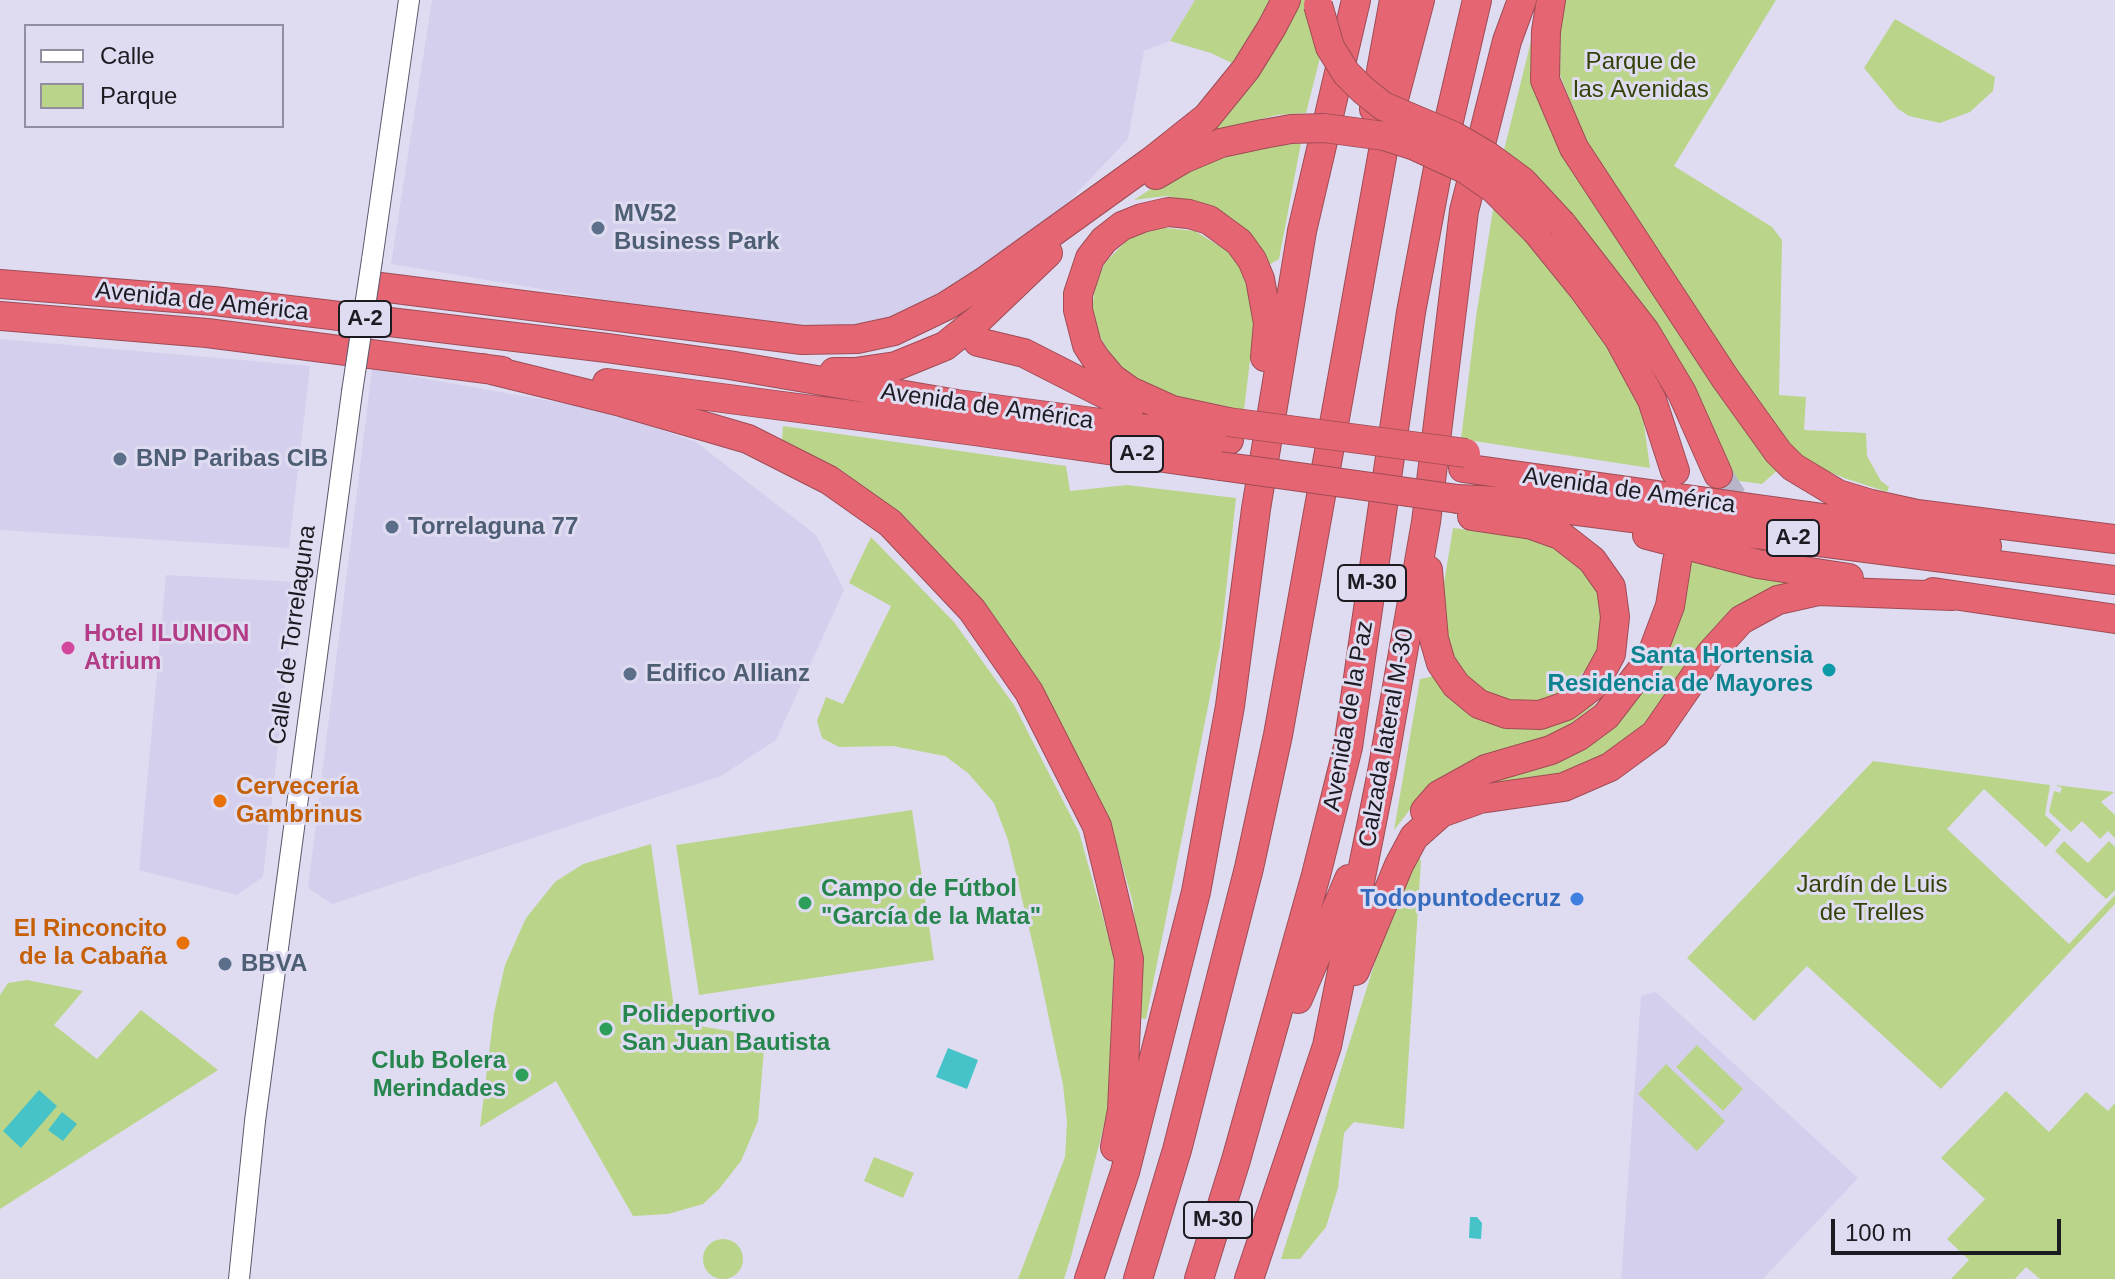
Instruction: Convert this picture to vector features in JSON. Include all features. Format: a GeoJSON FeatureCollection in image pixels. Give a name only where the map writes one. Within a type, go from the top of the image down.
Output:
{"type":"FeatureCollection","features":[{"type":"Feature","properties":{"kind":"highway"},"geometry":{"type":"LineString","coordinates":[[376,274],[802,340],[857,339],[894,331],[946,306],[1107,194],[1207,117],[1246,69],[1286,0]]}},
{"type":"Feature","properties":{"kind":"highway"},"geometry":{"type":"LineString","coordinates":[[1318,0],[1321,24],[1330,47],[1346,73],[1363,90],[1383,106],[1454,136],[1522,181],[1584,290],[1619,339],[1652,400],[1675,471]]}},
{"type":"Feature","properties":{"kind":"highway"},"geometry":{"type":"LineString","coordinates":[[1091,1273],[1125,1172],[1196,892],[1230,706],[1256,509],[1302,231],[1356,0]]}},
{"type":"Feature","properties":{"kind":"highway"},"geometry":{"type":"LineString","coordinates":[[1313,544],[1313,461],[1394,0]]}},
{"type":"Feature","properties":{"kind":"highway","name":"M-30"},"geometry":{"type":"LineString","coordinates":[[1138,1279],[1177,1150],[1249,868],[1278,735],[1383,149],[1420,0]]}},
{"type":"Feature","properties":{"kind":"highway","name":"Avenida de la Paz"},"geometry":{"type":"LineString","coordinates":[[1199,1279],[1236,1160],[1316,875],[1348,747],[1411,312],[1438,168],[1477,0]]}},
{"type":"Feature","properties":{"kind":"highway","name":"Calzada lateral M-30"},"geometry":{"type":"LineString","coordinates":[[1249,1279],[1327,1046],[1382,772],[1451,508],[1464,211],[1507,41],[1522,0]]}},
{"type":"Feature","properties":{"kind":"highway"},"geometry":{"type":"LineString","coordinates":[[1551,0],[1546,31],[1545,80],[1574,148],[1725,378],[1778,452],[1793,467],[1838,494],[1871,504],[1917,514],[2115,540]]}},
{"type":"Feature","properties":{"kind":"highway"},"geometry":{"type":"LineString","coordinates":[[1048,253],[1152,177],[1183,159],[1221,143],[1291,129],[1324,128],[1384,136],[1415,146],[1465,169],[1550,228],[1645,331],[1682,393],[1718,474]]}},
{"type":"Feature","properties":{"kind":"highway"},"geometry":{"type":"LineString","coordinates":[[729,365],[855,372],[896,366],[921,358],[964,332],[1107,194]]}},
{"type":"Feature","properties":{"kind":"highway"},"geometry":{"type":"LineString","coordinates":[[1256,509],[1268,323],[1265,298],[1252,260],[1239,242],[1225,231],[1209,220],[1189,214],[1168,212],[1122,226],[1104,240],[1090,258],[1082,276],[1078,310],[1087,345],[1112,378],[1130,391],[1226,440],[1274,488],[1451,508],[1532,525],[1560,535],[1592,560],[1611,587],[1615,617],[1611,654],[1594,685],[1566,706],[1540,715],[1507,714],[1479,704],[1456,685],[1441,663],[1434,639],[1451,508]]}},
{"type":"Feature","properties":{"kind":"highway"},"geometry":{"type":"LineString","coordinates":[[376,274],[493,312],[816,354],[868,350],[918,339]]}},
{"type":"Feature","properties":{"kind":"highway","name":"Avenida de América"},"geometry":{"type":"LineString","coordinates":[[0,284],[214,301],[592,346],[729,365],[957,404],[1226,440],[1246,434],[1275,444],[1464,461],[1578,483],[1924,532],[1968,543],[2115,560]]}},
{"type":"Feature","properties":{"kind":"highway","name":"Avenida de América"},"geometry":{"type":"LineString","coordinates":[[0,316],[207,333],[719,397],[1464,461]]}},
{"type":"Feature","properties":{"kind":"highway"},"geometry":{"type":"LineString","coordinates":[[978,342],[1024,353],[1117,403],[1226,440]]}},
{"type":"Feature","properties":{"kind":"highway"},"geometry":{"type":"LineString","coordinates":[[483,368],[621,402],[748,439],[829,480],[890,523],[962,599],[1029,692],[1097,826],[1129,959],[1122,1110],[1091,1273]]}},
{"type":"Feature","properties":{"kind":"highway","name":"Avenida de América"},"geometry":{"type":"LineString","coordinates":[[1451,508],[1500,501],[2115,580]]}},
{"type":"Feature","properties":{"kind":"highway"},"geometry":{"type":"LineString","coordinates":[[1451,508],[1492,507],[1647,535],[1758,564],[2115,619]]}},
{"type":"Feature","properties":{"kind":"highway"},"geometry":{"type":"LineString","coordinates":[[1924,532],[2003,539],[2115,540]]}},
{"type":"Feature","properties":{"kind":"highway"},"geometry":{"type":"LineString","coordinates":[[1802,555],[2115,596]]}},
{"type":"Feature","properties":{"kind":"highway"},"geometry":{"type":"LineString","coordinates":[[1354,974],[1367,919],[1401,837],[1439,795],[1486,769],[1551,750],[1579,736],[1606,716],[1650,659],[1670,606],[1677,561]]}},
{"type":"Feature","properties":{"kind":"highway"},"geometry":{"type":"LineString","coordinates":[[1327,1046],[1399,865],[1414,837],[1441,813],[1480,799],[1564,787],[1610,767],[1655,734],[1711,653],[1741,620],[1778,600],[1818,591],[1952,596]]}},
{"type":"Feature","properties":{"kind":"highway"},"geometry":{"type":"LineString","coordinates":[[1236,1160],[1305,979],[1347,885],[1382,772]]}},
{"type":"Feature","properties":{"kind":"street","name":"Calle de Torrelaguna"},"geometry":{"type":"LineString","coordinates":[[239,1279],[255,1121],[352,392],[376,274],[409,0]]}},
{"type":"Feature","properties":{"kind":"shaded area"},"geometry":{"type":"Polygon","coordinates":[[[432,0],[1195,0],[1170,41],[1144,51],[1128,139],[1043,229],[930,303],[878,327],[792,331],[391,264],[432,0]]]}},
{"type":"Feature","properties":{"kind":"shaded area"},"geometry":{"type":"Polygon","coordinates":[[[0,339],[310,366],[289,548],[0,530],[0,339]]]}},
{"type":"Feature","properties":{"kind":"shaded area"},"geometry":{"type":"Polygon","coordinates":[[[372,369],[606,411],[696,442],[816,535],[844,590],[776,740],[721,776],[332,904],[308,888],[372,369]]]}},
{"type":"Feature","properties":{"kind":"shaded area"},"geometry":{"type":"Polygon","coordinates":[[[166,575],[297,582],[263,877],[237,895],[139,870],[166,575]]]}},
{"type":"Feature","properties":{"kind":"shaded area"},"geometry":{"type":"Polygon","coordinates":[[[1656,992],[1858,1178],[1763,1279],[1621,1279],[1641,996],[1656,992]]]}},
{"type":"Feature","properties":{"kind":"shaded area"},"geometry":{"type":"Polygon","coordinates":[[[948,1048],[978,1060],[967,1089],[936,1077],[948,1048]]]}},
{"type":"Feature","properties":{"kind":"shaded area"},"geometry":{"type":"Polygon","coordinates":[[[39,1090],[57,1106],[21,1148],[3,1131],[39,1090]]]}},
{"type":"Feature","properties":{"kind":"shaded area"},"geometry":{"type":"Polygon","coordinates":[[[62,1112],[77,1124],[63,1141],[48,1130],[62,1112]]]}},
{"type":"Feature","properties":{"kind":"shaded area"},"geometry":{"type":"Polygon","coordinates":[[[1470,1217],[1477,1217],[1482,1223],[1481,1239],[1469,1238],[1470,1217]]]}},
{"type":"Feature","properties":{"kind":"green space"},"geometry":{"type":"Polygon","coordinates":[[[1195,0],[1269,0],[1250,41],[1234,64],[1211,53],[1170,41],[1195,0]]]}},
{"type":"Feature","properties":{"kind":"green space"},"geometry":{"type":"Polygon","coordinates":[[[1298,0],[1307,0],[1321,54],[1306,113],[1277,115],[1207,133],[1298,0]]]}},
{"type":"Feature","properties":{"kind":"green space","name":"Parque de las Avenidas"},"geometry":{"type":"Polygon","coordinates":[[[1566,0],[1776,0],[1674,166],[1772,227],[1782,240],[1779,395],[1806,397],[1804,430],[1866,433],[1867,456],[1881,481],[1889,487],[1887,492],[1815,466],[1792,451],[1591,153],[1560,75],[1561,24],[1566,0]]]}},
{"type":"Feature","properties":{"kind":"green space"},"geometry":{"type":"Polygon","coordinates":[[[1895,19],[1995,77],[1993,91],[1970,112],[1940,123],[1909,116],[1898,109],[1864,68],[1895,19]]]}},
{"type":"Feature","properties":{"kind":"green space"},"geometry":{"type":"Polygon","coordinates":[[[1532,37],[1538,61],[1779,469],[1762,484],[1732,480],[1685,371],[1556,197],[1504,150],[1532,37]]]}},
{"type":"Feature","properties":{"kind":"green space"},"geometry":{"type":"Polygon","coordinates":[[[1301,143],[1279,259],[1267,266],[1203,204],[1166,196],[1134,200],[1161,182],[1194,167],[1255,148],[1301,143]]]}},
{"type":"Feature","properties":{"kind":"green space"},"geometry":{"type":"Polygon","coordinates":[[[1494,203],[1583,302],[1642,410],[1650,468],[1461,439],[1494,203]]]}},
{"type":"Feature","properties":{"kind":"green space"},"geometry":{"type":"Polygon","coordinates":[[[1158,227],[1195,231],[1229,252],[1247,278],[1254,327],[1244,410],[1178,397],[1148,385],[1116,364],[1098,333],[1092,311],[1095,286],[1105,263],[1128,239],[1158,227]]]}},
{"type":"Feature","properties":{"kind":"green space"},"geometry":{"type":"Polygon","coordinates":[[[783,426],[1066,466],[1070,491],[1127,485],[1236,498],[1220,646],[1146,1019],[1139,1018],[1133,903],[1110,822],[1041,684],[983,602],[904,516],[838,468],[782,440],[783,426]]]}},
{"type":"Feature","properties":{"kind":"green space"},"geometry":{"type":"Polygon","coordinates":[[[1453,528],[1516,536],[1556,547],[1582,563],[1598,586],[1604,626],[1592,664],[1566,689],[1536,703],[1494,697],[1465,678],[1444,640],[1442,595],[1453,528]]]}},
{"type":"Feature","properties":{"kind":"green space"},"geometry":{"type":"Polygon","coordinates":[[[871,537],[954,622],[1014,705],[1079,832],[1114,957],[1108,1109],[1064,1279],[1018,1279],[1065,1157],[1067,1122],[1063,1085],[1037,962],[1008,840],[994,803],[968,773],[945,756],[893,746],[839,747],[822,738],[817,721],[826,697],[843,704],[891,606],[849,583],[871,537]]]}},
{"type":"Feature","properties":{"kind":"green space"},"geometry":{"type":"Polygon","coordinates":[[[1692,558],[1796,586],[1619,750],[1576,773],[1456,796],[1616,723],[1655,676],[1681,612],[1692,558]]]}},
{"type":"Feature","properties":{"kind":"green space"},"geometry":{"type":"Polygon","coordinates":[[[1434,676],[1449,695],[1566,716],[1597,703],[1571,724],[1542,741],[1423,793],[1394,830],[1420,679],[1434,676]]]}},
{"type":"Feature","properties":{"kind":"green space","name":"Jardín de Luis de Trelles"},"geometry":{"type":"Polygon","coordinates":[[[1873,761],[2050,785],[2045,815],[2061,830],[2046,847],[1984,789],[1947,829],[2069,944],[2115,895],[2115,904],[1941,1089],[1807,966],[1754,1021],[1687,958],[1873,761]]]}},
{"type":"Feature","properties":{"kind":"green space"},"geometry":{"type":"Polygon","coordinates":[[[2055,785],[2114,792],[2101,802],[2115,815],[2115,838],[2108,831],[2100,839],[2082,821],[2071,832],[2049,812],[2054,791],[2060,793],[2062,788],[2055,785]]]}},
{"type":"Feature","properties":{"kind":"green space","name":"Campo de Fútbol \"García de la Mata\""},"geometry":{"type":"Polygon","coordinates":[[[912,810],[934,960],[699,995],[676,845],[912,810]]]}},
{"type":"Feature","properties":{"kind":"green space"},"geometry":{"type":"Polygon","coordinates":[[[2064,841],[2088,863],[2109,841],[2115,847],[2115,890],[2106,899],[2055,851],[2064,841]]]}},
{"type":"Feature","properties":{"kind":"green space","name":"Polideportivo San Juan Bautista"},"geometry":{"type":"Polygon","coordinates":[[[651,844],[676,1022],[765,1037],[758,1121],[741,1161],[703,1204],[668,1214],[633,1216],[556,1081],[480,1127],[494,1013],[505,965],[526,918],[555,882],[583,864],[651,844]]]}},
{"type":"Feature","properties":{"kind":"green space"},"geometry":{"type":"Polygon","coordinates":[[[1417,853],[1421,861],[1404,1129],[1354,1122],[1344,1133],[1338,1188],[1326,1227],[1300,1259],[1281,1259],[1389,918],[1417,853]]]}},
{"type":"Feature","properties":{"kind":"green space"},"geometry":{"type":"Polygon","coordinates":[[[27,980],[83,991],[54,1025],[97,1059],[141,1010],[218,1070],[0,1209],[0,995],[8,983],[27,980]]]}},
{"type":"Feature","properties":{"kind":"green space"},"geometry":{"type":"Polygon","coordinates":[[[1697,1045],[1743,1089],[1723,1111],[1676,1067],[1697,1045]]]}},
{"type":"Feature","properties":{"kind":"green space"},"geometry":{"type":"Polygon","coordinates":[[[1666,1064],[1725,1121],[1697,1151],[1638,1094],[1666,1064]]]}},
{"type":"Feature","properties":{"kind":"green space"},"geometry":{"type":"Polygon","coordinates":[[[2006,1091],[2049,1132],[2086,1092],[2108,1111],[2115,1103],[2115,1279],[2040,1279],[2026,1267],[2015,1279],[1951,1279],[1969,1260],[1947,1239],[1985,1199],[1941,1158],[2006,1091]]]}},
{"type":"Feature","properties":{"kind":"green space"},"geometry":{"type":"Polygon","coordinates":[[[874,1157],[914,1173],[903,1198],[864,1181],[874,1157]]]}},
{"type":"Feature","properties":{"kind":"green space"},"geometry":{"type":"Polygon","coordinates":[[[723,1239],[737,1245],[743,1259],[737,1273],[723,1279],[709,1273],[703,1259],[709,1245],[723,1239]]]}},
{"type":"Feature","properties":{"kind":"tunnel"},"geometry":{"type":"LineString","coordinates":[[1718,474],[1753,529],[1775,546],[1802,555]]}},
{"type":"Feature","properties":{"kind":"place","name":"MV52 Business Park"},"geometry":{"type":"Point","coordinates":[598,228]}},
{"type":"Feature","properties":{"kind":"place","name":"BNP Paribas CIB"},"geometry":{"type":"Point","coordinates":[120,459]}},
{"type":"Feature","properties":{"kind":"place","name":"Torrelaguna 77"},"geometry":{"type":"Point","coordinates":[392,527]}},
{"type":"Feature","properties":{"kind":"place","name":"Hotel ILUNION Atrium"},"geometry":{"type":"Point","coordinates":[68,648]}},
{"type":"Feature","properties":{"kind":"place","name":"Santa Hortensia Residencia de Mayores"},"geometry":{"type":"Point","coordinates":[1829,670]}},
{"type":"Feature","properties":{"kind":"place","name":"Edifico Allianz"},"geometry":{"type":"Point","coordinates":[630,674]}},
{"type":"Feature","properties":{"kind":"place","name":"Cervecería Gambrinus"},"geometry":{"type":"Point","coordinates":[220,801]}},
{"type":"Feature","properties":{"kind":"place","name":"Todopuntodecruz"},"geometry":{"type":"Point","coordinates":[1577,899]}},
{"type":"Feature","properties":{"kind":"place","name":"Campo de Fútbol \"García de la Mata\""},"geometry":{"type":"Point","coordinates":[805,903]}},
{"type":"Feature","properties":{"kind":"place","name":"El Rinconcito de la Cabaña"},"geometry":{"type":"Point","coordinates":[183,943]}},
{"type":"Feature","properties":{"kind":"place","name":"BBVA"},"geometry":{"type":"Point","coordinates":[225,964]}},
{"type":"Feature","properties":{"kind":"place","name":"Polideportivo San Juan Bautista"},"geometry":{"type":"Point","coordinates":[606,1029]}},
{"type":"Feature","properties":{"kind":"place","name":"Club Bolera Merindades"},"geometry":{"type":"Point","coordinates":[522,1075]}}]}
